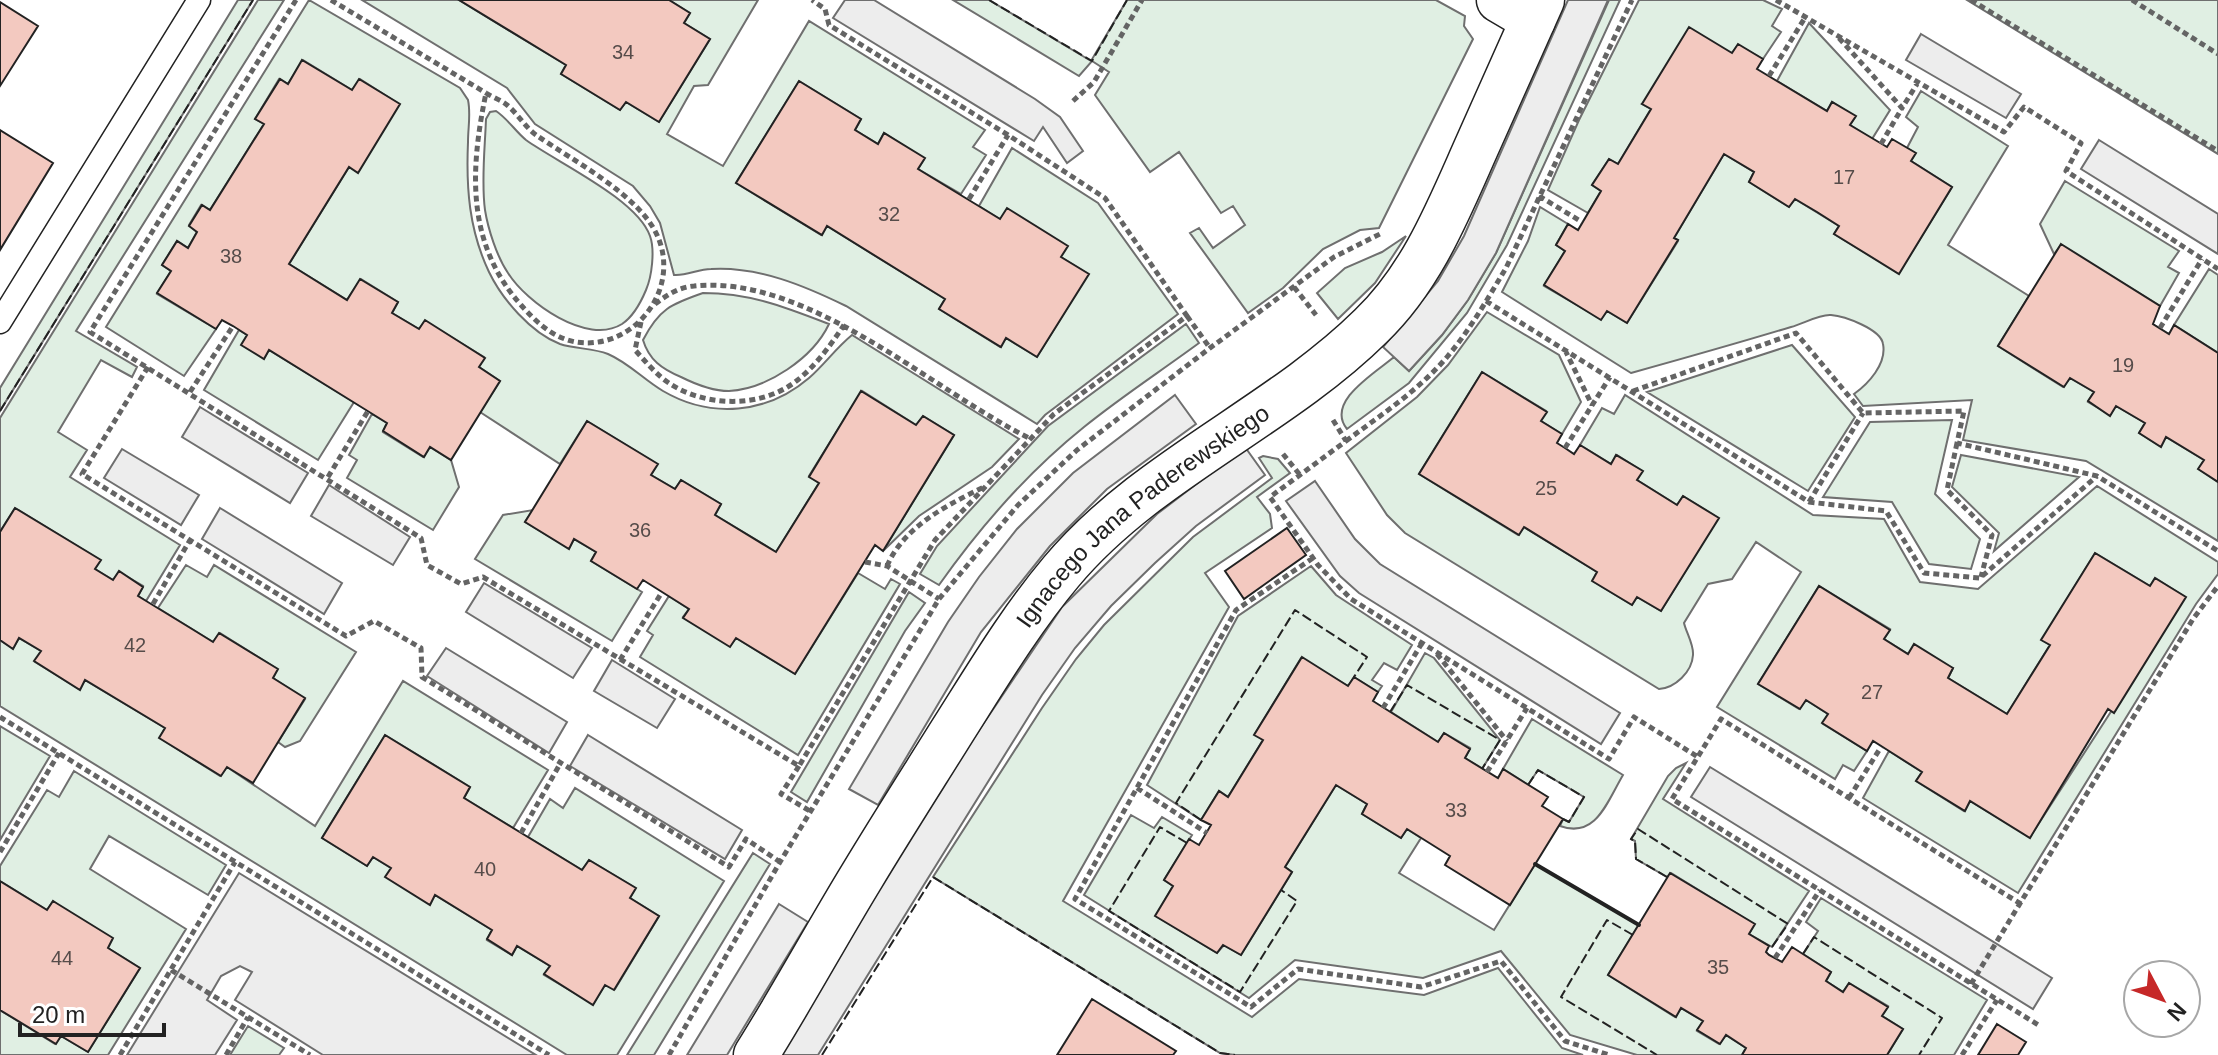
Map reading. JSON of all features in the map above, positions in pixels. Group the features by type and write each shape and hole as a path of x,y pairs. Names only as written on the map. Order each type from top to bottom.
{"street":[{"name":"Ignacego Jana Paderewskiego","path":"756,1055 861,878 1002,652 1062,570 1134,501 1282,398 1344,350 1373,325 1396,298 1422,262 1442,225 1525,7"}],"lane":[{"path":"0,322 199,0"}],"path":[{"path":"296,0 90,332 328,477 421,538 427,565 461,584 483,577 799,766"},
{"path":"331,0 506,104 532,133 609,183 644,216 657,235 664,258 663,282 655,304"},
{"path":"812,0 825,9 829,25 1105,198 1210,348"},
{"path":"1073,101 1094,82 1142,0"},
{"path":"1346,441 1399,402 1447,357 1486,301 1506,268 1632,0"},
{"path":"1776,0 2004,132 2024,107 2059,128 2081,143 2066,171 2218,269"},
{"path":"1971,0 2218,151"},
{"path":"2132,0 2218,54"},
{"path":"1769,76 1806,16"},
{"path":"1833,32 1902,108"},
{"path":"1881,144 1917,84"},
{"path":"486,93 477,136 475,198 487,255 498,276 533,318 552,333 574,342 598,343 620,336 673,292 693,286 737,287 787,300 844,325 1031,439"},
{"path":"969,199 1008,135"},
{"path":"1539,196 1582,222"},
{"path":"2160,328 2202,259"},
{"path":"1486,301 1809,502 1886,511 1924,573 1980,578 2097,476"},
{"path":"810,811 781,794 935,540 1054,414 1187,316"},
{"path":"641,321 635,350 660,376 689,392 715,400 743,402 769,395 794,383 815,364 844,325"},
{"path":"190,392 233,326"},
{"path":"1633,391 1796,333 1863,413"},
{"path":"1565,349 1592,405"},
{"path":"148,367 82,474 346,636 374,621 421,648 422,677 729,867 746,839 780,862"},
{"path":"1565,448 1610,377"},
{"path":"328,477 368,411"},
{"path":"1863,413 1964,411 1947,490 1992,535 1980,578"},
{"path":"1809,502 1863,413"},
{"path":"1957,443 2097,476 2218,551"},
{"path":"887,566 894,549 927,520 947,504 989,484"},
{"path":"1270,497 1332,582 1351,599 1609,759 1634,717 1698,757"},
{"path":"153,604 190,540"},
{"path":"1313,558 1236,610 1075,899 1251,1007 1298,969 1421,987 1501,961 1565,1041 1609,1055"},
{"path":"865,562 887,566 939,599"},
{"path":"1971,984 2193,619 2218,586"},
{"path":"620,660 662,592"},
{"path":"1383,708 1422,643"},
{"path":"1435,651 1507,741"},
{"path":"1487,772 1527,708"},
{"path":"0,717 549,1055"},
{"path":"2021,904 1721,719 1672,799 2040,1026"},
{"path":"1849,798 1881,747"},
{"path":"0,852 59,753"},
{"path":"521,833 560,764"},
{"path":"1137,788 1207,833"},
{"path":"120,1055 235,862"},
{"path":"1775,958 1820,890"},
{"path":"171,969 310,1055"},
{"path":"1962,1055 1997,1000"},
{"path":"226,1055 248,1017"},
{"path":"291,1055 297,1047"}],"green space":[{"path":"238,0 253,0 0,411 0,388"},
{"path":"258,0 284,0 76,331 137,367 132,377 101,360 58,432 87,450 70,477 180,545 146,601 138,596 143,586 119,572 113,580 95,569 100,560 15,508 0,532 0,418"},
{"path":"309,0 460,88 469,105 468,192 482,256 510,304 528,324 549,339 566,346 608,354 681,400 719,409 757,405 793,390 852,335 1019,439 992,467 919,516 883,551 954,435 923,416 916,425 862,391 809,476 819,483 776,552 715,515 721,504 681,480 675,489 651,475 657,464 587,421 560,464 480,412 500,381 479,367 484,357 425,321 419,329 392,313 398,302 361,279 347,300 289,264 349,167 358,172 399,104 360,79 352,90 303,60 288,84 279,79 255,119 264,124 210,210 201,205 189,225 197,232 188,248 177,241 162,265 171,271 157,294 216,329 184,376 106,327"},
{"path":"362,0 459,0 566,65 561,74 620,110 626,102 659,122 710,39 684,23 690,13 669,0 758,0 708,85 694,86 667,134 723,166 809,21 985,130 973,147 986,155 961,194 918,169 924,159 884,133 878,144 855,130 861,119 799,81 736,183 821,235 827,226 945,299 939,309 1000,347 1006,338 1037,357 1088,274 979,206 1012,148 1098,203 1178,314 1037,424 846,306 814,291 764,274 729,269 674,275 660,223 633,186 535,124 507,88"},
{"path":"953,0 989,0 1091,61 1127,0 1436,0 1465,16 1464,26 1473,39 1379,228 1360,230 1323,249 1283,288 1248,313 1190,233 1199,228 1213,248 1245,225 1233,206 1221,213 1179,152 1150,172 1095,95 1109,72 1092,61 1079,76"},
{"path":"1609,0 1620,0 1507,245 1467,313 1409,383 1347,429 1342,419 1342,409 1355,389 1394,357 1409,371 1468,300 1496,253"},
{"path":"1639,0 1763,0 1782,9 1772,26 1781,32 1763,59 1738,45 1732,53 1642,104 1651,109 1618,164 1609,159 1592,185 1601,191 1588,213 1548,190"},
{"path":"1967,0 2218,0 2218,154"},
{"path":"1809,23 1890,110 1872,139 1850,125 1855,117 1832,102 1827,111 1777,81"},
{"path":"1921,91 2008,146 1948,245 2029,296 1998,346 2063,387 2070,378 2094,392 2088,402 2110,415 2116,406 2145,423 2139,433 2160,446 2166,437 2204,460 2199,469 2218,482 2218,541 2086,461 1963,440 1972,400 1863,406 1854,394 1879,366 1883,344 1876,333 1853,321 1831,315 1821,316 1631,373 1502,292 1528,241 1540,207 1568,224 1556,245 1565,251 1544,286 1601,319 1607,311 1627,323 1678,241 1674,238 1724,154 1754,172 1749,182 1789,207 1795,199 1839,226 1834,234 1899,273 1952,187 1911,161 1915,153 1907,148 1918,127 1906,117"},
{"path":"496,111 526,140 613,195 642,222 652,242 650,278 637,308 622,324 608,329 592,329 559,318 528,296 504,266 486,218 484,199 486,119 490,112"},
{"path":"2065,181 2179,251 2168,267 2179,273 2160,306 2061,245 2054,254 2040,224"},
{"path":"1406,236 1375,283 1338,319 1317,293 1345,268 1382,252"},
{"path":"2209,269 2218,275 2218,353 2174,325"},
{"path":"703,293 752,298 829,324 812,349 773,378 744,389 729,391 711,388 686,380 662,367 649,353 643,340 667,309"},
{"path":"1487,312 1559,355 1581,402 1562,434 1541,421 1546,411 1482,372 1419,474 1518,535 1524,527 1597,572 1593,581 1632,605 1637,597 1661,611 1718,518 1683,496 1677,505 1637,480 1642,471 1617,455 1611,464 1580,445 1602,408 1614,414 1625,395 1813,515 1884,519 1920,582 1978,589 2097,486 2218,562 2218,574 2196,604 2018,893 1863,798 1889,751 1922,772 1916,781 1964,811 1970,801 2030,837 2185,597 2155,578 2150,586 2095,553 2042,640 2050,645 2007,714 1948,678 1953,668 1908,654 1884,639 1890,629 1819,586 1758,684 1799,709 1806,700 1828,714 1823,724 1867,751 1854,771 1843,765 1835,779 1717,707 1801,572 1756,542 1732,579 1708,584 1684,623 1693,651 1690,667 1677,682 1659,689 1405,533 1387,515 1346,453 1417,397 1448,365"},
{"path":"1186,324 1199,343 1063,444 988,521 939,585 920,574 937,546 1048,426"},
{"path":"239,330 247,335 264,358 269,350 354,402 318,460 204,390"},
{"path":"1792,345 1855,417 1808,491 1647,392"},
{"path":"372,414 387,423 383,432 423,457 430,447 451,460 459,487 433,530 347,478 357,460 349,455"},
{"path":"1952,420 1935,494 1980,539 1971,569 1929,564 1892,502 1823,497 1870,422"},
{"path":"1961,455 2079,477 1994,551 1999,533 1952,487"},
{"path":"1259,458 1278,459 1290,473 1257,497 1270,514 1272,528 1205,573 1229,607 1063,901 1252,1017 1299,979 1424,995 1498,968 1562,1048 1583,1055 1220,1053 933,877 1076,659 1104,625 1193,537 1272,478"},
{"path":"533,510 525,522 569,548 574,539 596,552 591,561 642,592 612,641 475,559 503,515"},
{"path":"186,565 207,577 214,565 356,652 300,741 285,747 278,742 305,699 273,678 277,669 220,633 213,642 158,608"},
{"path":"1311,566 1336,595 1412,645 1397,670 1384,663 1372,680 1382,686 1378,692 1354,677 1348,686 1301,658 1255,734 1263,740 1228,797 1219,791 1201,820 1147,785 1238,616"},
{"path":"858,573 885,589 891,579 900,584 798,755 640,657 653,635 647,631 669,596 689,609 683,617 730,646 736,638 795,674"},
{"path":"909,592 925,603 905,631 807,802 791,792"},
{"path":"19,638 41,651 35,662 79,689 85,680 165,728 160,738 220,776 227,767 315,826 403,681 548,770 513,828 464,798 470,787 385,735 322,838 367,866 373,857 492,930 487,940 512,955 517,946 550,966 544,975 593,1004 605,985 615,989 659,916 630,898 635,888 589,860 582,870 528,837 550,799 563,808 575,788 724,881 617,1055 567,1055 0,706 0,640 13,648"},
{"path":"1425,653 1434,658 1500,740 1482,769 1465,758 1470,748 1444,733 1438,742 1391,712"},
{"path":"1532,719 1623,775 1606,806 1592,823 1572,829 1560,826 1563,819 1569,822 1584,797 1538,770 1528,785 1503,769"},
{"path":"0,726 50,756 0,840"},
{"path":"1686,763 1663,799 1809,891 1772,947 1749,934 1754,924 1671,873 1667,877 1636,859 1635,841 1631,839 1668,776"},
{"path":"74,771 226,865 208,895 109,836 90,869 186,929 108,1055 0,1055 0,1010 55,1044 61,1036 88,1052 140,968 108,948 53,901 47,910 0,881 0,866 47,790 59,797"},
{"path":"1336,785 1367,804 1362,814 1401,838 1407,829 1421,838 1399,873 1494,930 1535,864 1639,925 1608,975 1675,1017 1681,1008 1703,1021 1697,1031 1719,1044 1726,1035 1746,1048 1742,1055 1637,1055 1570,1035 1501,951 1423,978 1295,960 1249,998 1084,895 1131,815 1154,828 1162,817 1192,835 1164,880 1173,886 1156,916 1217,953 1224,945 1241,955 1292,872 1285,867"},
{"path":"753,853 770,864 654,1055 627,1055"},
{"path":"1821,898 1987,1000 1954,1055 1887,1055 1903,1029 1882,1016 1888,1006 1849,983 1843,992 1826,981 1831,972 1803,954 1818,931 1806,922"},
{"path":"248,1026 284,1048 279,1055 230,1055"}],"shaded area":[{"path":"845,0 874,0 1035,99 1060,117 1083,151 1067,163 1043,127 1034,141 833,18"},
{"path":"1568,0 1608,0 1496,253 1468,300 1409,371 1383,347 1438,281 1464,236"},
{"path":"1921,34 2021,94 2006,118 1906,60"},
{"path":"2099,140 2218,214 2218,254 2081,169"},
{"path":"1175,395 1196,424 1107,489 1050,546 981,632 878,805 849,789 948,622 1017,529 1073,473"},
{"path":"200,407 308,473 290,503 182,437"},
{"path":"1245,447 1265,475 1196,526 1155,563 1111,606 1075,648 1042,695 818,1055 776,1055 917,822 1062,607 1157,514"},
{"path":"122,449 199,495 181,525 104,478"},
{"path":"1315,481 1355,539 1380,564 1620,713 1601,744 1359,593 1340,576 1286,501"},
{"path":"329,485 410,537 393,565 311,516"},
{"path":"220,508 342,583 324,614 202,539"},
{"path":"484,583 592,648 573,678 466,612"},
{"path":"446,648 567,722 549,753 427,676"},
{"path":"612,660 675,699 657,728 594,691"},
{"path":"588,735 742,830 725,859 570,766"},
{"path":"1710,767 2052,978 2033,1009 1691,797"},
{"path":"239,873 536,1055 323,1055 235,1000 252,972 240,966 221,976 207,1000 237,1020 215,1055 127,1055"},
{"path":"779,904 808,922 727,1055 687,1055"}],"building":[{"path":"459,0 669,0 690,13 684,23 710,39 659,122 626,102 620,110 561,74 566,65"},
{"path":"0,2 38,26 0,86"},
{"path":"1689,27 1732,53 1738,44 1763,59 1757,69 1827,111 1832,102 1856,116 1850,125 1887,147 1892,139 1916,153 1911,161 1952,187 1899,274 1834,234 1839,226 1817,212 1795,199 1789,207 1749,182 1754,172 1724,154 1674,238 1678,240 1627,323 1607,311 1601,320 1544,285 1565,251 1556,245 1568,224 1578,230 1601,191 1592,185 1609,159 1618,164 1651,109 1642,104"},
{"path":"302,60 352,90 359,79 400,104 358,173 349,167 289,264 347,300 360,279 398,302 392,313 419,329 425,320 485,358 479,367 500,381 451,460 430,447 424,457 383,431 387,423 269,350 264,359 241,345 247,335 233,326 222,320 216,329 157,293 171,271 162,265 177,241 188,248 197,232 189,226 202,205 210,210 264,124 255,119 280,79 288,84"},
{"path":"799,81 861,119 855,130 878,144 884,133 925,158 918,169 1000,219 1007,208 1068,246 1061,257 1089,274 1037,357 1006,338 1001,347 939,309 945,299 827,226 822,235 736,183"},
{"path":"0,130 53,163 0,250"},
{"path":"2061,244 2160,306 2153,324 2169,334 2174,325 2218,353 2218,482 2198,469 2204,460 2166,437 2161,447 2139,433 2145,423 2116,406 2110,416 2088,401 2094,392 2070,378 2064,387 1998,346"},
{"path":"1482,372 1547,412 1541,421 1562,434 1557,443 1574,454 1580,445 1611,464 1616,455 1643,471 1637,480 1677,505 1683,496 1719,518 1661,611 1637,597 1632,605 1592,581 1597,572 1524,527 1519,535 1419,474"},
{"path":"861,391 916,425 923,416 954,435 883,551 875,545 795,674 736,638 730,647 683,618 689,609 643,580 637,589 591,561 596,552 574,539 569,549 525,522 587,421 658,464 651,475 675,489 681,480 721,504 715,515 776,552 819,483 809,477"},
{"path":"15,508 101,560 95,569 113,580 119,571 143,587 138,596 213,642 219,633 278,669 273,678 305,698 253,783 227,767 221,776 159,738 165,728 85,680 80,690 34,661 41,651 19,638 13,649 0,640 0,532"},
{"path":"1287,528 1306,555 1244,599 1225,571"},
{"path":"2095,553 2150,586 2155,578 2186,597 2114,713 2108,709 2030,838 1970,801 1965,811 1916,781 1922,772 1873,741 1867,751 1822,723 1828,714 1806,700 1800,709 1758,684 1819,586 1890,630 1884,639 1908,654 1914,644 1953,668 1948,678 2007,714 2050,645 2041,640"},
{"path":"1302,657 1348,686 1354,677 1378,692 1373,701 1438,742 1444,733 1470,749 1465,758 1498,778 1503,769 1548,797 1542,806 1563,819 1510,905 1445,865 1450,856 1407,829 1401,838 1362,814 1367,804 1336,785 1285,867 1292,872 1241,955 1223,945 1217,953 1155,916 1173,886 1164,880 1189,839 1199,845 1211,825 1201,820 1219,791 1228,797 1263,740 1254,735"},
{"path":"385,735 470,787 464,798 582,870 589,860 636,888 630,898 659,916 614,990 605,985 593,1005 544,974 550,966 517,946 512,955 487,939 492,930 435,895 430,905 385,877 391,868 373,857 367,866 322,838"},
{"path":"1670,873 1755,924 1749,934 1769,946 1766,952 1769,955 1782,962 1792,947 1831,972 1826,981 1843,992 1849,983 1888,1007 1882,1016 1903,1029 1887,1055 1742,1055 1746,1048 1726,1035 1720,1044 1697,1030 1703,1021 1681,1008 1676,1017 1608,975"},
{"path":"0,881 47,910 53,901 113,938 108,948 140,968 88,1052 61,1036 56,1044 0,1010"},
{"path":"1092,999 1176,1051 1173,1055 1057,1055"},
{"path":"1997,1024 2026,1042 2018,1055 1978,1055"}],"fence":[{"path":"0,411 253,0"},
{"path":"989,0 1092,61 1127,0"},
{"path":"1201,820 1176,803 1295,610 1367,657 1354,677"},
{"path":"1390,712 1407,685 1500,740 1482,769"},
{"path":"1528,785 1538,770 1584,797 1569,822 1563,819"},
{"path":"1187,843 1160,827 1109,911 1240,992 1297,901 1281,890"},
{"path":"1667,877 1636,859 1635,841 1631,839 1638,829 1788,924 1772,947 1769,946"},
{"path":"822,1055 933,877 1220,1053 1235,1055"},
{"path":"1633,935 1607,920 1561,997 1657,1055"},
{"path":"1803,954 1814,937 1942,1018 1919,1055"}],"wall":[{"path":"1535,864 1639,925"}]}
